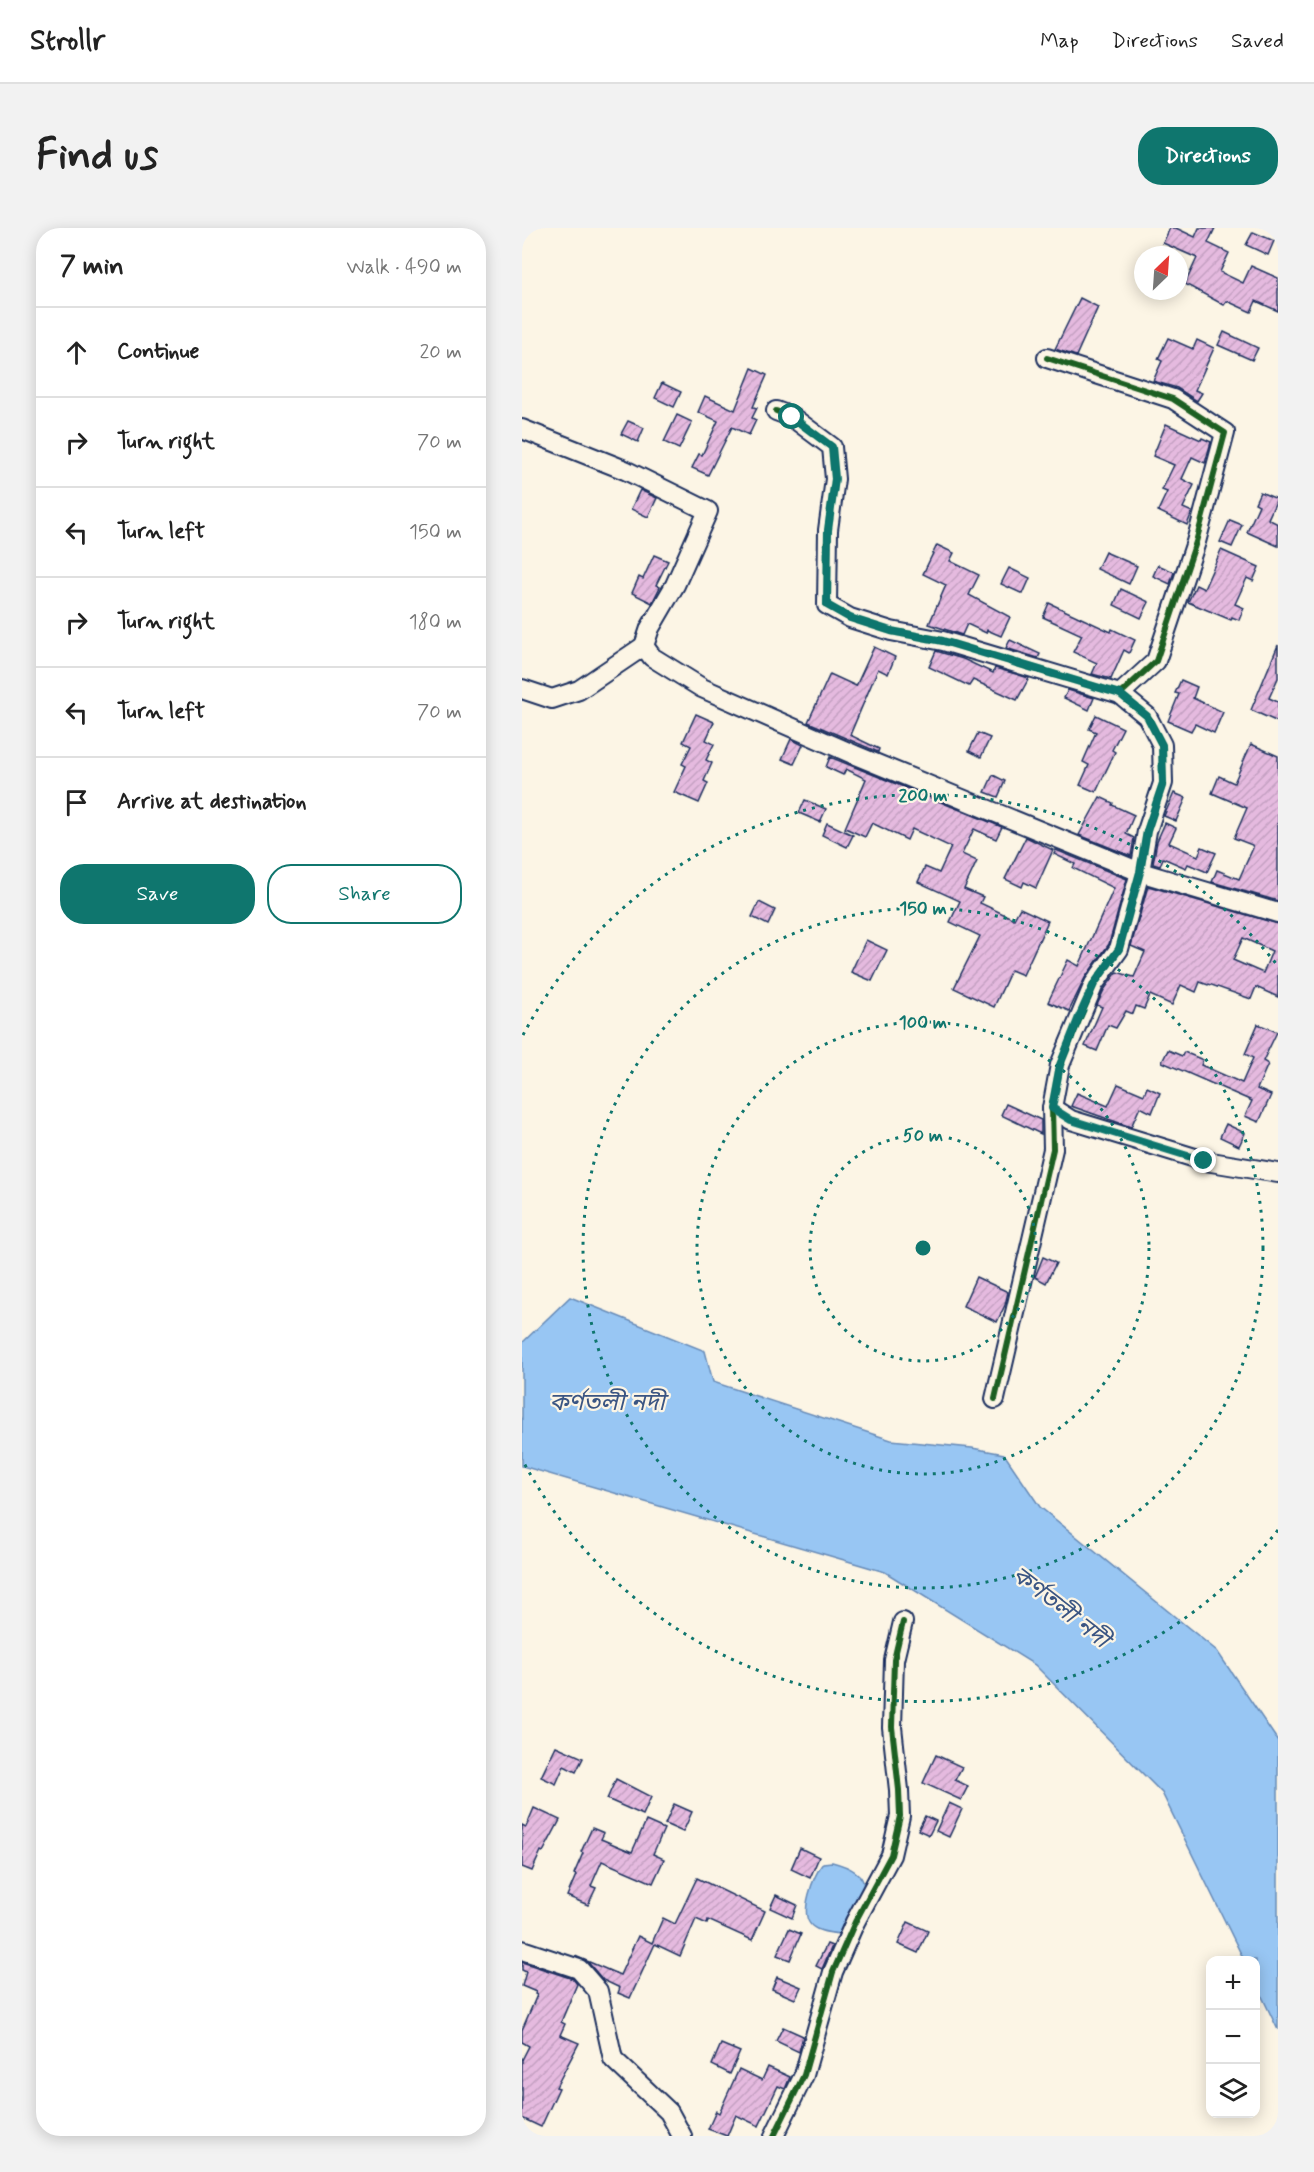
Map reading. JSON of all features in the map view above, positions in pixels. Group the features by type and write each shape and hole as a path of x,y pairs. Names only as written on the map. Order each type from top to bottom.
{"street":[{"path":"1047,358 1173,399 1225,433 1196,542 1156,662 1120,694"},
{"path":"777,411 792,417 832,447 835,479 828,530 827,605 850,618 891,631 943,641 1120,694 1147,716 1162,745 1163,783 1147,831 1140,872 1119,949 1094,984 1060,1065 1052,1108 1053,1149 996,1399"},
{"path":"522,429 625,470 708,511 675,585 650,628 644,646 579,690 552,699 522,689"},
{"path":"644,646 652,657 702,688 855,755 1140,872 1278,913"},
{"path":"1052,1108 1071,1120 1204,1161 1278,1173"},
{"path":"774,2136 804,2075 833,1972 855,1922 891,1855 900,1816 892,1727 894,1660 903,1623"},
{"path":"522,1950 579,1969 598,1991 613,2059 669,2112 682,2136"}],"water":[{"name":"কর্ণতলী নদী","path":"570,1297 705,1351 713,1382 891,1440 972,1448 1004,1454 1040,1507 1217,1651 1278,1741 1278,2030 1260,1992 1260,1956 1242,1956 1162,1793 1035,1665 885,1572 522,1466 522,1343"},
{"path":"832,1862 849,1868 859,1875 863,1882 860,1900 840,1934 815,1928 808,1920 807,1913 809,1894 816,1876 823,1863"}],"building":[{"path":"1170,228 1176,228 1195,237 1199,228 1215,228 1208,243 1229,253 1220,272 1243,283 1251,266 1278,278 1278,311 1256,301 1251,312 1227,301 1224,305 1188,286 1188,278 1197,258 1188,254 1188,246 1170,246 1163,243"},
{"path":"1253,232 1274,241 1268,255 1246,245"},
{"path":"1080,298 1098,307 1076,356 1055,349"},
{"path":"1224,332 1258,348 1252,360 1218,345"},
{"path":"1168,338 1193,349 1197,340 1214,348 1195,390 1202,393 1197,401 1177,388 1153,381 1162,361 1158,359"},
{"path":"752,368 767,375 753,407 757,408 752,418 756,420 749,435 732,427 708,475 692,468 699,454 702,455 718,421 698,412 705,396 735,410"},
{"path":"662,383 681,392 674,407 655,398"},
{"path":"677,415 692,422 679,449 664,442"},
{"path":"628,421 644,428 638,442 621,434"},
{"path":"1166,424 1201,440 1202,438 1211,442 1205,463 1192,457 1182,479 1194,485 1183,508 1192,512 1187,525 1158,511 1167,492 1162,490 1174,465 1153,456"},
{"path":"640,490 657,498 648,517 631,509"},
{"path":"1260,492 1277,499 1268,519 1278,524 1278,546 1247,532 1259,505 1255,503"},
{"path":"1230,520 1242,525 1232,547 1220,542"},
{"path":"937,545 954,553 950,561 979,575 969,595 1010,617 1001,636 987,630 986,633 967,624 962,635 929,624 946,585 923,574"},
{"path":"1221,550 1259,567 1253,581 1247,578 1235,604 1244,608 1239,620 1232,617 1231,620 1188,602 1196,585 1204,589"},
{"path":"1105,552 1137,566 1129,584 1097,569"},
{"path":"654,555 668,561 656,585 660,587 652,603 632,593 639,577 643,579"},
{"path":"1158,565 1174,572 1170,584 1153,576"},
{"path":"1009,568 1030,578 1023,594 1001,584"},
{"path":"1121,589 1149,602 1141,618 1114,605"},
{"path":"1049,603 1111,632 1112,629 1135,640 1129,653 1124,650 1111,679 1092,674 1097,663 1073,652 1082,635 1043,617"},
{"path":"1010,640 1040,654 1038,658 1006,648"},
{"path":"1278,645 1278,678 1269,698 1278,702 1278,722 1251,710"},
{"path":"874,647 895,657 888,674 878,669 850,735 879,749 878,752 808,722 830,674 856,686"},
{"path":"936,651 963,659 993,673 995,668 1029,678 1017,700 973,680 969,686 929,667"},
{"path":"1181,680 1197,687 1193,698 1223,712 1214,733 1195,724 1191,731 1168,721 1179,694 1175,693"},
{"path":"1068,690 1094,698 1089,710 1064,698"},
{"path":"696,714 714,722 706,740 714,744 706,760 712,763 704,781 708,783 699,803 674,792 686,766 682,764 691,746 683,742"},
{"path":"1096,715 1123,728 1112,750 1115,752 1096,792 1080,785 1089,765 1083,762 1096,732 1089,729"},
{"path":"978,733 990,738 981,757 969,751"},
{"path":"791,739 803,745 794,764 782,759"},
{"path":"1251,744 1278,756 1278,901 1212,882 1217,870 1239,879 1253,848 1252,845 1234,838 1247,808 1212,793 1219,776 1234,783"},
{"path":"830,757 1002,827 996,839 974,829 962,854 977,861 964,889 983,897 980,903 1014,919 1020,908 1048,921 1023,975 1011,970 994,1007 954,988 980,936 950,922 960,901 918,882 925,867 939,873 951,847 912,829 907,840 872,823 865,837 845,828 866,779 846,769 843,775 826,767"},
{"path":"993,775 1005,781 998,797 985,792"},
{"path":"1174,793 1186,798 1176,821 1164,816"},
{"path":"1100,797 1134,815 1126,834 1134,838 1131,856 1079,835"},
{"path":"805,800 826,809 820,822 799,813"},
{"path":"827,823 853,835 847,847 822,835"},
{"path":"1165,823 1176,828 1169,843 1198,856 1202,847 1216,853 1207,872 1188,864 1186,868 1163,858 1160,866 1153,864 1157,841"},
{"path":"1026,837 1053,850 1036,888 1024,882 1022,887 1005,879"},
{"path":"1056,850 1127,879 1109,944 1085,978 1069,1011 1048,1002 1068,960 1079,966 1114,888 1073,868 1075,864 1054,854"},
{"path":"1148,886 1278,924 1278,997 1256,987 1251,999 1200,982 1196,992 1181,985 1172,1005 1150,995 1144,1009 1136,1006 1133,1014 1126,1011 1116,1028 1108,1025 1097,1051 1085,1046 1102,1007 1097,1005 1104,990 1117,972 1134,977 1145,952 1131,946","holes":["1243,938 1272,951 1263,973 1233,960"]},
{"path":"759,902 775,910 768,925 752,917"},
{"path":"866,940 887,950 872,981 851,972"},
{"path":"1258,1024 1277,1032 1263,1061 1268,1064 1257,1089 1271,1095 1259,1122 1245,1116 1252,1101 1162,1062 1168,1050 1182,1056 1184,1052 1203,1060 1201,1065 1242,1083 1253,1058 1245,1054"},
{"path":"1118,1084 1144,1095 1147,1087 1160,1093 1152,1113 1140,1107 1131,1127 1071,1106 1077,1093 1108,1106"},
{"path":"1006,1104 1041,1120 1041,1134 1001,1115"},
{"path":"1226,1124 1245,1133 1239,1146 1220,1137"},
{"path":"1043,1257 1056,1263 1046,1283 1035,1277"},
{"path":"976,1277 1008,1292 997,1322 963,1306"},
{"path":"556,1746 583,1758 576,1772 564,1766 556,1784 541,1777"},
{"path":"936,1755 962,1767 955,1780 968,1786 961,1800 923,1783"},
{"path":"616,1779 651,1797 643,1815 607,1799"},
{"path":"949,1803 962,1809 949,1837 936,1831"},
{"path":"674,1804 692,1812 683,1832 665,1824"},
{"path":"534,1808 560,1820 532,1871 522,1867 522,1825 526,1827"},
{"path":"925,1816 936,1821 929,1835 918,1830"},
{"path":"646,1821 664,1829 653,1854 664,1859 653,1883 602,1861 591,1886 596,1888 588,1905 567,1896 583,1853 581,1852 592,1828 604,1833 601,1839 632,1852"},
{"path":"800,1848 819,1857 810,1878 791,1869"},
{"path":"697,1878 765,1911 752,1940 708,1920 707,1924 696,1919 680,1956 655,1944 630,1998 618,1993 620,1988 603,1980 587,1961 620,1975 638,1936 652,1943 663,1918 675,1924"},
{"path":"776,1895 797,1905 792,1918 770,1908"},
{"path":"908,1922 928,1931 918,1953 898,1944"},
{"path":"789,1929 801,1934 790,1960 777,1955"},
{"path":"827,1944 832,1946 822,1969 816,1966"},
{"path":"522,1962 573,1979 577,1984 561,2022 565,2024 560,2035 579,2043 556,2087 559,2088 541,2127 522,2118 522,2060 529,2046 522,2042 522,2030 537,1995 536,1992 522,1986 526,1972 522,1970"},
{"path":"777,1977 801,1987 795,1999 772,1989"},
{"path":"783,2027 803,2036 799,2052 776,2041"},
{"path":"721,2044 740,2052 730,2074 712,2065"},
{"path":"768,2067 790,2077 785,2089 778,2086 759,2126 736,2115 727,2136 708,2129 716,2111 719,2113 739,2069 762,2080"}],"cycle path":[{"path":"1047,358 1173,399 1225,433 1196,542 1156,661 1120,694"},
{"path":"776,411 792,417 832,447 835,479 828,530 827,605 850,618 891,631 943,641 1120,694 1147,716 1162,745 1163,783 1147,831 1140,872 1119,949 1094,984 1060,1065 1052,1108 1053,1149 995,1399"},
{"path":"774,2136 804,2075 833,1972 855,1922 891,1855 900,1816 892,1727 894,1660 903,1622"}],"route":[{"path":"792,417 832,447 835,479 828,530 827,605 850,618 891,631 943,641 1120,694 1147,716 1162,745 1163,783 1147,831 1140,872 1119,949 1094,984 1079,1017 1060,1065 1052,1108 1071,1120 1204,1161"}]}
